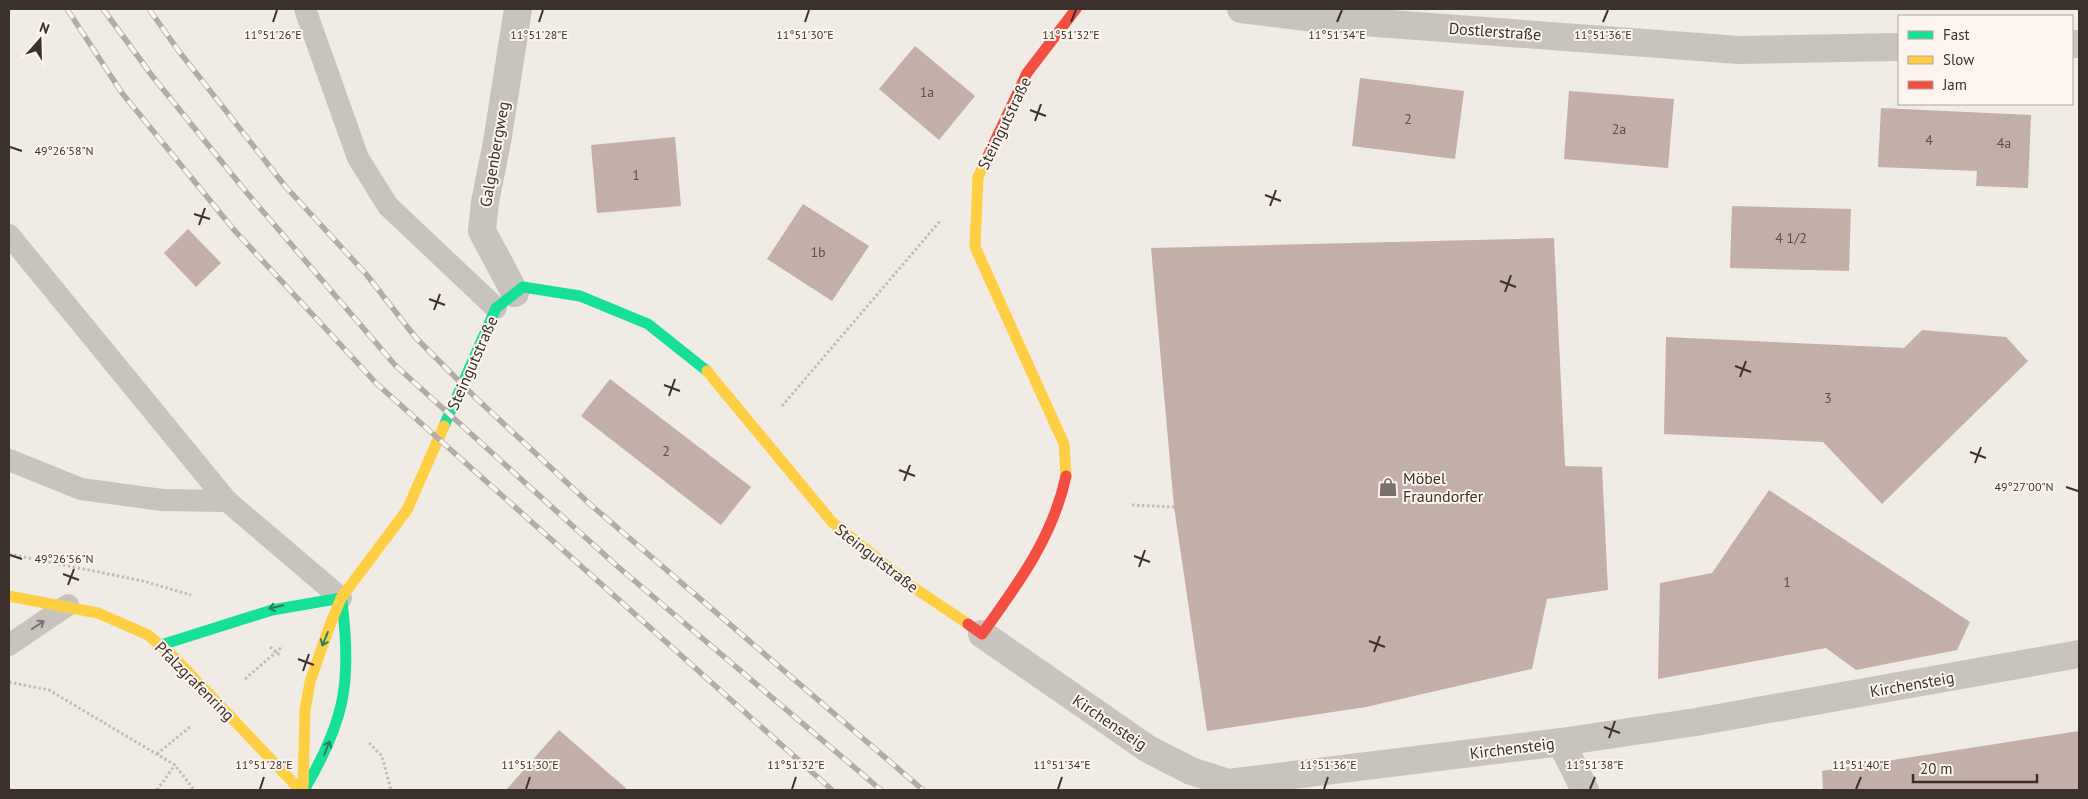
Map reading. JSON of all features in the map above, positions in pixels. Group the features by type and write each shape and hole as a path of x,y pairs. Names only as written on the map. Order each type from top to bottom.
{"street":[{"name":"Galgenbergweg","path":"506,300 482,232 485,202 497,142 518,9"},
{"name":"Steingutstraße","path":"302,790 304,718 310,682 341,598 407,510 506,300 522,287 580,296 648,324 706,370 832,522 910,585 982,634 1033,560 1046,537 1066,474 1064,444 975,247 978,177 1027,73 1076,9"},
{"name":"Dostlerstraße","path":"1240,9 1322,18 1739,50 1898,47"},
{"name":"Pfalzgrafenring","path":"9,596 68,605 113,619 146,634 160,645 302,790"},
{"path":"160,645 236,618 275,607 305,601 341,598 346,629 345,673 340,714 324,755 302,790"},
{"name":"Kirchensteig","path":"982,634 1148,749 1191,771 1228,783 1562,742 1696,722 2079,654"},
{"path":"1562,742 1585,790"}],"lane":[{"path":"305,9 358,158 388,206 506,300"},
{"path":"9,235 227,501 341,598"},
{"path":"9,460 81,489 162,500 227,501"},
{"path":"9,645 68,605"}],"path":[{"path":"758,435 822,356 978,177"},
{"path":"1132,506 1174,507"},
{"path":"9,554 144,581"},
{"path":"9,682 49,690 175,765 194,790"},
{"path":"157,790 175,765"}],"building":[{"path":"915,46 975,96 939,140 879,89"},
{"path":"1360,78 1464,91 1455,159 1352,146"},
{"path":"1569,91 1674,99 1668,168 1564,159"},
{"path":"1881,108 2031,115 2028,188 1976,186 1977,171 1878,167"},
{"path":"675,137 681,206 597,213 591,145"},
{"path":"803,204 869,246 832,301 767,259"},
{"path":"1732,206 1851,209 1849,271 1730,268"},
{"path":"188,229 221,263 196,287 164,253"},
{"name":"Möbel Fraundorfer","path":"1554,238 1565,466 1602,467 1608,590 1547,599 1532,669 1366,707 1207,731 1174,507 1151,248"},
{"path":"1922,330 2006,337 2028,361 1882,504 1823,442 1664,434 1666,337 1904,348"},
{"path":"610,379 751,487 721,525 581,416"},
{"path":"1769,490 1970,622 1957,650 1856,670 1826,648 1658,679 1660,583 1712,573"},
{"path":"559,730 628,790 506,790"},
{"path":"2079,731 2079,790 1823,790 1822,771"}],"railway":[{"path":"67,9 122,93 235,231 377,384 832,790"},
{"path":"103,9 153,77 247,193 395,365 617,566 881,790"},
{"path":"149,9 178,50 285,186 366,274 416,338 477,399 592,506 923,790"}],"traffic: fast":[{"path":"444,426 496,308 523,287 580,296 648,324 707,371"},
{"path":"161,645 272,610 341,598"},
{"path":"304,790 329,743 342,700 346,655 342,602"}],"traffic: slow":[{"path":"987,158 978,177 975,247 1064,444 1066,476"},
{"path":"707,371 832,522 910,585 968,624"},
{"path":"303,790 305,710 310,682 328,630 341,598 407,510 444,426"},
{"path":"9,596 98,613 148,635 173,656 300,790"}],"traffic: jam":[{"path":"987,158 1027,73 1076,9"},
{"path":"968,624 982,634 1021,578 1043,540 1060,498 1066,476"}],"place":[{"name":"Möbel Fraundorfer","path":"1388,487"}]}
